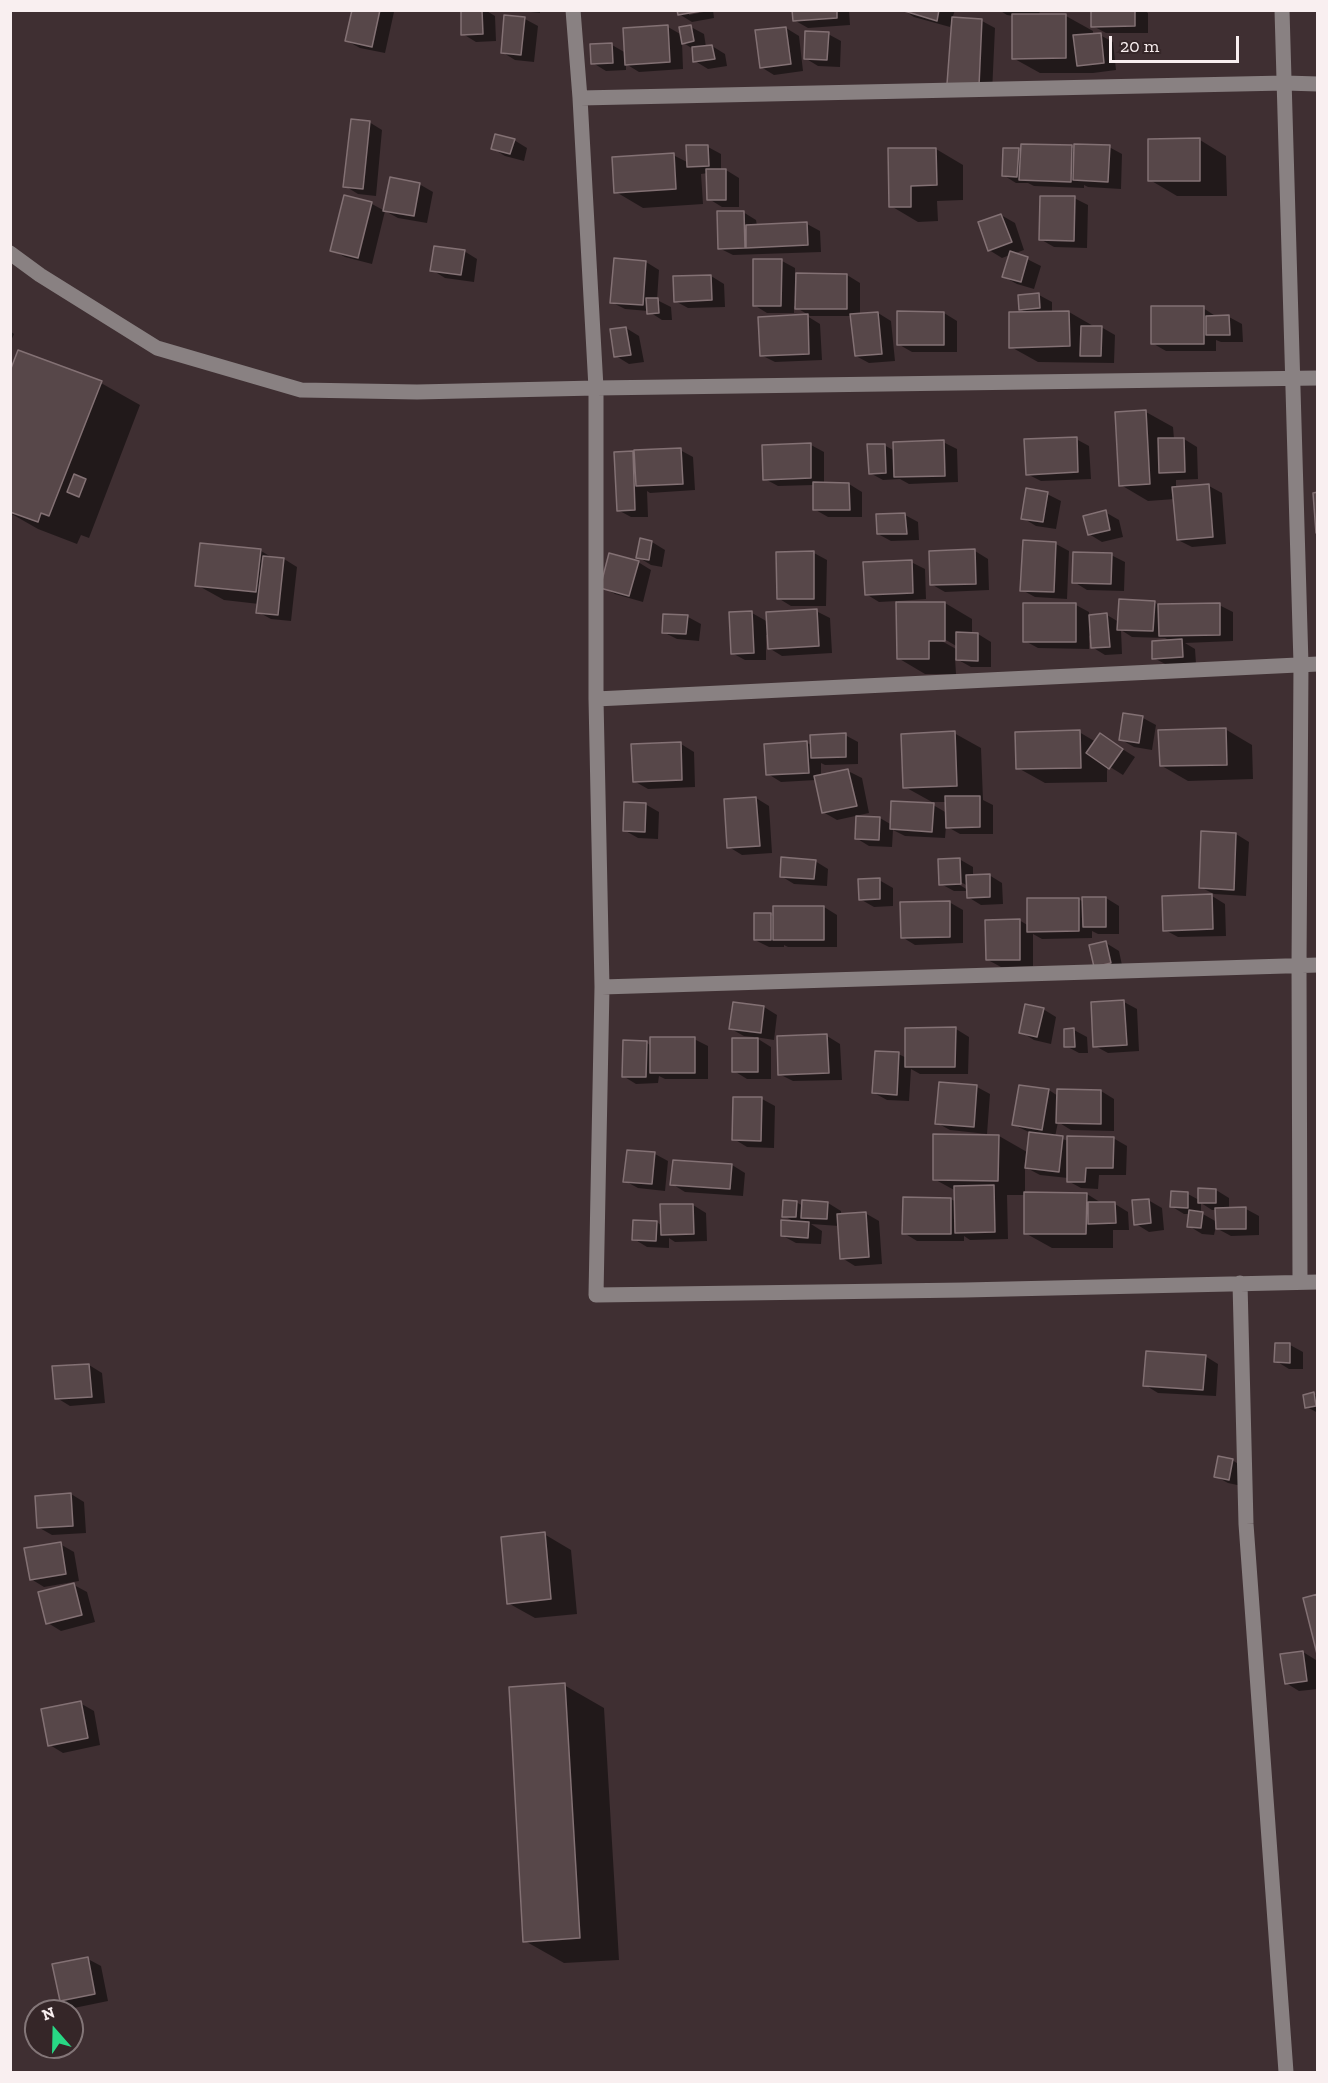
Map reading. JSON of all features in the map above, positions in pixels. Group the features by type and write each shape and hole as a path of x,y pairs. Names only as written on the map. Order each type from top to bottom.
{"street":[{"path":"573,10 596,388 596,699 602,987 596,1295 1317,1282"},
{"path":"1282,10 1301,664 1300,1282"},
{"path":"580,98 1317,84"},
{"path":"10,254 40,276 157,348 301,390 417,392 1317,378"},
{"path":"596,699 1317,664"},
{"path":"602,987 1317,965"},
{"path":"1240,1283 1245,1524 1286,2073"}],"building":[{"path":"352,10 380,10 372,47 345,41"},
{"path":"461,10 482,10 483,34 461,35"},
{"path":"677,10 701,10 701,11 678,15"},
{"path":"792,10 837,10 837,18 793,21"},
{"path":"901,10 939,10 937,21"},
{"path":"1091,10 1135,10 1135,26 1091,27"},
{"path":"1012,14 1066,14 1066,58 1012,59"},
{"path":"504,15 525,17 521,55 501,53"},
{"path":"952,17 982,19 979,86 947,84"},
{"path":"668,25 670,62 625,65 623,28"},
{"path":"691,25 694,41 682,44 679,27"},
{"path":"786,27 791,64 760,68 755,30"},
{"path":"805,31 829,32 827,60 804,59"},
{"path":"1101,33 1104,63 1077,66 1073,35"},
{"path":"612,43 613,63 591,64 590,44"},
{"path":"712,45 715,59 693,62 692,47"},
{"path":"351,119 370,121 363,189 343,187"},
{"path":"495,134 515,139 510,154 491,149"},
{"path":"1200,138 1200,181 1148,181 1148,139"},
{"path":"1021,144 1072,145 1071,182 1019,180"},
{"path":"1074,144 1110,145 1108,182 1073,180"},
{"path":"686,145 708,145 709,166 687,167"},
{"path":"888,148 936,148 937,185 911,186 911,207 889,207"},
{"path":"1003,148 1019,148 1017,177 1002,176"},
{"path":"674,153 676,189 614,193 612,157"},
{"path":"706,169 726,169 726,200 707,200"},
{"path":"390,177 420,183 414,216 383,211"},
{"path":"344,195 372,202 358,258 330,251"},
{"path":"1040,196 1075,196 1074,241 1039,240"},
{"path":"717,211 744,211 745,248 718,249"},
{"path":"1001,214 1012,242 988,251 978,222"},
{"path":"807,222 808,245 746,248 746,225"},
{"path":"434,246 465,250 461,275 430,271"},
{"path":"1010,251 1028,257 1021,282 1002,277"},
{"path":"614,258 646,261 643,305 610,303"},
{"path":"753,259 782,259 781,306 753,306"},
{"path":"796,273 847,274 847,309 795,309"},
{"path":"711,275 712,300 674,302 673,276"},
{"path":"1039,293 1040,308 1019,310 1018,295"},
{"path":"646,298 658,298 659,313 647,314"},
{"path":"1151,306 1204,306 1204,344 1151,344"},
{"path":"897,311 944,312 944,345 897,345"},
{"path":"1069,311 1070,346 1009,348 1009,312"},
{"path":"878,312 882,354 855,356 850,314"},
{"path":"808,314 809,354 760,356 758,317"},
{"path":"1229,315 1230,335 1206,335 1206,316"},
{"path":"1081,326 1102,326 1101,356 1080,356"},
{"path":"626,327 631,355 614,357 610,329"},
{"path":"18,350 102,381 49,516 41,513 38,522 10,512 10,371"},
{"path":"1146,410 1150,484 1119,486 1115,412"},
{"path":"1077,437 1078,472 1026,475 1024,439"},
{"path":"1158,438 1184,438 1185,472 1159,473"},
{"path":"944,440 945,476 894,477 893,442"},
{"path":"811,443 811,478 763,480 762,445"},
{"path":"867,444 885,444 886,473 869,474"},
{"path":"681,448 683,484 636,486 634,450"},
{"path":"633,451 635,510 617,511 614,452"},
{"path":"74,474 86,479 79,497 67,492"},
{"path":"813,482 849,483 850,510 813,510"},
{"path":"1209,484 1213,537 1177,540 1172,487"},
{"path":"1026,488 1048,492 1043,522 1021,519"},
{"path":"1318,492 1318,533 1316,533 1313,493"},
{"path":"1106,510 1110,530 1088,535 1083,516"},
{"path":"905,513 907,534 877,534 876,514"},
{"path":"640,538 652,541 649,560 636,558"},
{"path":"1023,540 1056,542 1054,592 1020,591"},
{"path":"200,543 261,549 256,592 195,586"},
{"path":"975,549 976,584 930,585 929,551"},
{"path":"814,551 814,599 777,599 776,552"},
{"path":"1073,552 1112,553 1111,584 1072,583"},
{"path":"609,553 639,561 629,596 600,588"},
{"path":"263,556 284,558 278,615 256,613"},
{"path":"912,560 913,593 865,595 863,562"},
{"path":"1119,599 1155,601 1153,631 1117,630"},
{"path":"896,602 945,602 945,641 929,641 929,659 897,659"},
{"path":"1023,603 1076,603 1076,642 1023,642"},
{"path":"1220,603 1220,635 1159,636 1158,604"},
{"path":"817,609 819,646 768,649 766,612"},
{"path":"752,611 754,653 731,654 729,612"},
{"path":"1107,613 1110,647 1091,648 1089,615"},
{"path":"663,614 688,615 686,634 662,633"},
{"path":"956,632 978,633 978,661 956,660"},
{"path":"1182,639 1183,657 1152,659 1152,641"},
{"path":"1123,713 1143,716 1139,743 1119,740"},
{"path":"1226,728 1227,765 1160,766 1158,730"},
{"path":"1080,730 1081,768 1016,769 1015,732"},
{"path":"955,731 957,786 903,788 901,734"},
{"path":"846,733 846,757 811,758 810,735"},
{"path":"1100,733 1123,749 1109,769 1086,753"},
{"path":"807,741 809,773 766,775 764,744"},
{"path":"681,742 682,780 633,782 631,744"},
{"path":"848,769 857,806 822,813 814,776"},
{"path":"945,796 980,796 980,827 946,828"},
{"path":"756,797 760,846 727,848 724,799"},
{"path":"891,801 934,803 932,832 890,829"},
{"path":"624,802 646,803 645,832 623,831"},
{"path":"856,816 880,817 879,840 855,839"},
{"path":"1201,831 1236,833 1234,890 1199,888"},
{"path":"781,857 816,860 814,879 780,877"},
{"path":"960,858 961,884 939,885 938,859"},
{"path":"990,874 990,897 967,898 966,875"},
{"path":"880,878 880,899 859,900 858,879"},
{"path":"1212,894 1213,929 1163,931 1162,896"},
{"path":"1082,897 1106,897 1106,927 1083,927"},
{"path":"1027,898 1079,898 1079,931 1027,932"},
{"path":"950,901 950,937 901,938 900,902"},
{"path":"773,906 824,906 824,940 773,940"},
{"path":"754,913 771,913 771,940 754,940"},
{"path":"1020,919 1020,960 986,960 985,920"},
{"path":"1106,941 1111,963 1094,967 1089,945"},
{"path":"1124,1000 1127,1045 1093,1047 1091,1002"},
{"path":"733,1002 764,1006 761,1033 729,1029"},
{"path":"1025,1004 1044,1008 1037,1037 1019,1033"},
{"path":"956,1027 955,1067 905,1067 905,1028"},
{"path":"1074,1028 1075,1047 1064,1047 1064,1029"},
{"path":"827,1034 829,1073 778,1075 777,1036"},
{"path":"650,1037 695,1037 695,1073 650,1073"},
{"path":"732,1038 758,1038 758,1072 732,1072"},
{"path":"623,1040 647,1041 646,1077 622,1077"},
{"path":"875,1051 899,1052 897,1095 872,1093"},
{"path":"939,1082 977,1085 974,1127 935,1124"},
{"path":"1019,1085 1049,1089 1042,1130 1012,1125"},
{"path":"1057,1089 1101,1090 1101,1124 1056,1123"},
{"path":"733,1097 762,1097 761,1141 732,1140"},
{"path":"1029,1132 1063,1136 1059,1172 1025,1168"},
{"path":"933,1134 999,1135 998,1181 933,1180"},
{"path":"1067,1136 1114,1137 1113,1168 1086,1168 1085,1182 1067,1182"},
{"path":"627,1150 655,1152 652,1184 623,1182"},
{"path":"673,1160 732,1164 730,1189 670,1185"},
{"path":"994,1185 995,1232 955,1233 954,1186"},
{"path":"1198,1188 1216,1189 1216,1203 1198,1203"},
{"path":"1171,1191 1188,1192 1188,1208 1170,1207"},
{"path":"1024,1192 1087,1193 1086,1234 1024,1234"},
{"path":"903,1197 951,1198 951,1234 902,1234"},
{"path":"1149,1199 1151,1223 1134,1225 1132,1200"},
{"path":"783,1200 797,1201 796,1217 782,1217"},
{"path":"802,1200 828,1202 827,1219 801,1218"},
{"path":"1088,1202 1115,1202 1116,1223 1088,1224"},
{"path":"660,1204 693,1204 694,1234 661,1235"},
{"path":"1246,1207 1246,1229 1216,1229 1215,1208"},
{"path":"1189,1210 1203,1212 1201,1228 1187,1227"},
{"path":"866,1212 869,1257 840,1259 837,1214"},
{"path":"633,1220 657,1221 656,1241 632,1240"},
{"path":"781,1220 809,1222 808,1238 781,1236"},
{"path":"1275,1343 1290,1343 1290,1363 1274,1362"},
{"path":"1146,1351 1206,1355 1203,1390 1143,1386"},
{"path":"89,1364 92,1397 55,1399 52,1366"},
{"path":"1314,1392 1316,1406 1305,1408 1303,1395"},
{"path":"1218,1456 1233,1459 1229,1480 1214,1477"},
{"path":"71,1493 73,1526 37,1528 35,1496"},
{"path":"545,1532 551,1599 507,1604 501,1537"},
{"path":"61,1542 66,1574 30,1580 24,1548"},
{"path":"74,1583 82,1615 46,1624 38,1592"},
{"path":"1318,1594 1318,1658 1303,1598"},
{"path":"1303,1651 1307,1681 1285,1684 1280,1654"},
{"path":"565,1683 580,1938 523,1942 509,1687"},
{"path":"81,1701 88,1738 48,1746 41,1709"},
{"path":"88,1957 95,1994 60,1999 52,1964"}]}
